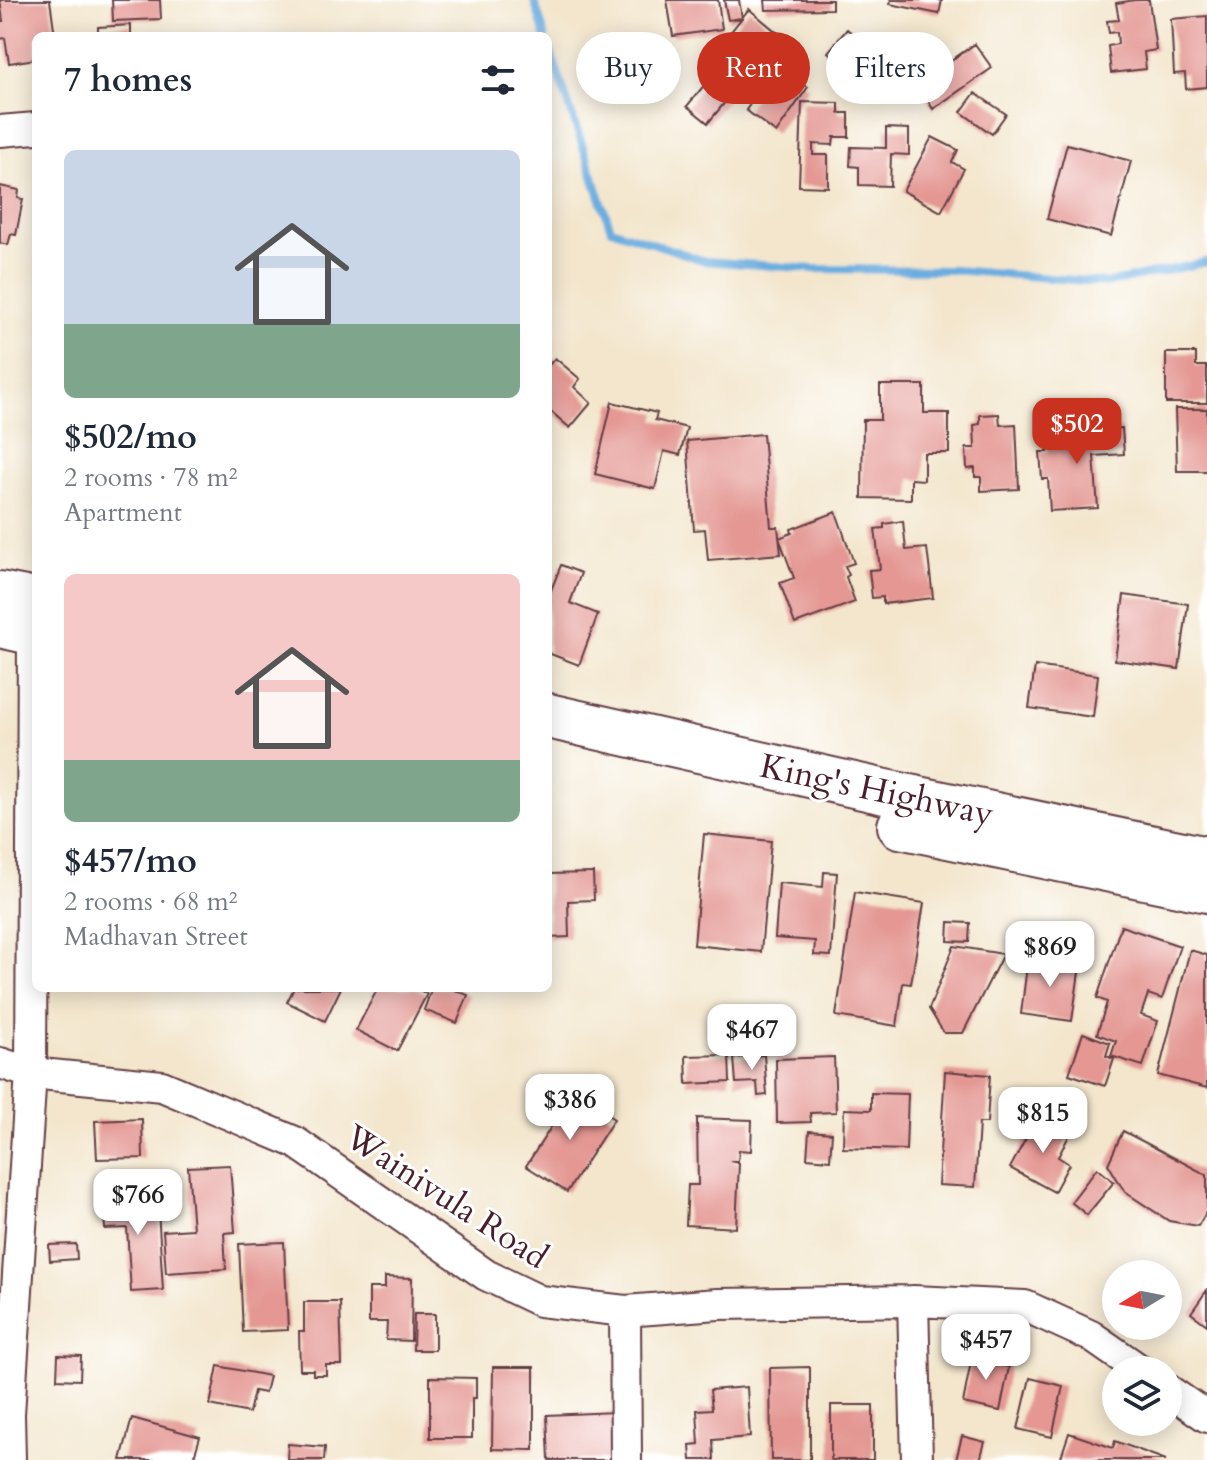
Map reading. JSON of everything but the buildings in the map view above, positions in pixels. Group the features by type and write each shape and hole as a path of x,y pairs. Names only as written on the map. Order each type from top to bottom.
{"highway":[{"path":"0,594 26,623"},
{"name":"King's Highway","path":"552,717 885,792 1206,878"},
{"name":"King's Highway","path":"552,748 880,822 1206,878"}],"street":[{"path":"0,131 32,128"},
{"path":"10,1460 5,1414 31,1073 26,623"},
{"name":"Wainivula Road","path":"0,1063 31,1073 162,1086 295,1142 486,1275 540,1301 625,1311 718,1304 913,1301 1025,1306 1091,1336 1120,1356"},
{"path":"913,1301 917,1460"},
{"path":"625,1311 626,1460"},
{"path":"1182,1400 1207,1417"}],"waterway":[{"path":"534,0 544,32"},
{"path":"552,56 611,229 705,261 813,269 955,270 1108,283 1207,262"}]}
